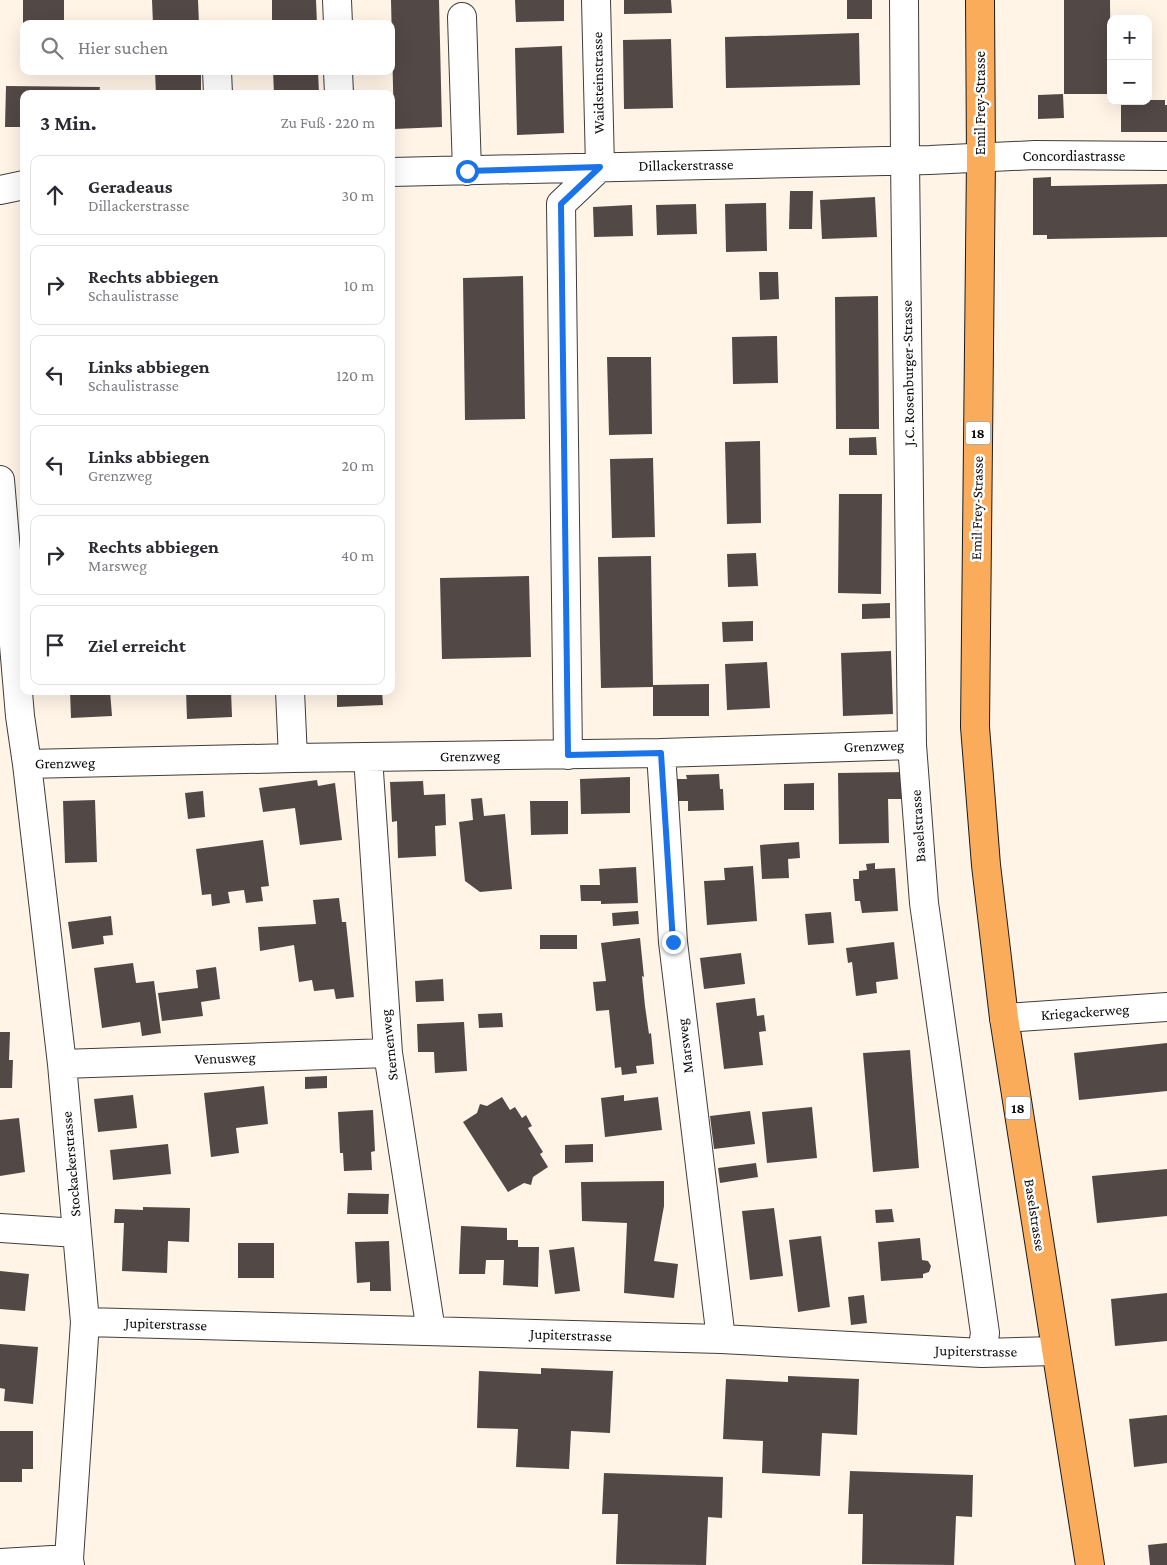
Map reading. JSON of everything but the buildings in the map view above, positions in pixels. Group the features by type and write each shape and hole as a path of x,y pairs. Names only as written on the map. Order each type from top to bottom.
{"main road":[{"name":"Emil Frey-Strasse","path":"980,0 981,159 975,727 986,865"},
{"name":"Baselstrasse","path":"986,865 1004,1018 1090,1565"}],"street":[{"path":"338,0 338,20"},
{"name":"Waidsteinstrasse","path":"596,0 600,167"},
{"name":"J.C. Rosenburger-Strasse","path":"904,0 912,745"},
{"path":"462,16 467,171"},
{"path":"217,75 218,90"},
{"path":"338,75 339,90"},
{"name":"Concordiastrasse","path":"981,159 1035,155 1167,156"},
{"name":"Dillackerstrasse","path":"395,172 981,159"},
{"path":"568,755 561,204 600,167"},
{"path":"0,190 20,185"},
{"name":"Stockackerstrasse","path":"0,480 10,716 27,764 62,1064 86,1322 70,1562"},
{"path":"290,695 293,758"},
{"name":"Grenzweg","path":"27,764 293,758 568,755 912,745"},
{"name":"Baselstrasse","path":"912,745 924,903 985,1333 982,1353"},
{"name":"Marsweg","path":"661,753 673,942 720,1338"},
{"name":"Sternenweg","path":"368,757 388,1053 431,1331"},
{"name":"Kriegackerweg","path":"1004,1018 1167,1007"},
{"name":"Venusweg","path":"62,1064 388,1053"},
{"path":"0,1228 78,1233"},
{"name":"Jupiterstrasse","path":"86,1322 720,1338 982,1353 1056,1351"},
{"path":"0,1563 70,1562"}],"route":[{"path":"467,171 600,167 561,204 568,755 661,753 673,942"}]}
